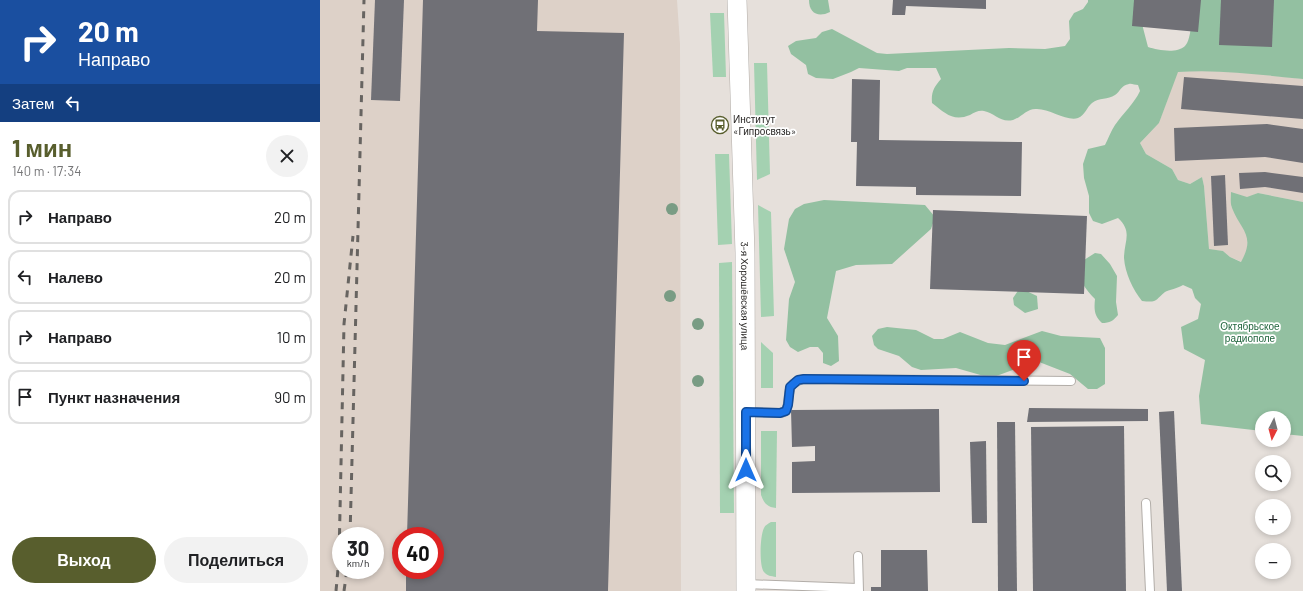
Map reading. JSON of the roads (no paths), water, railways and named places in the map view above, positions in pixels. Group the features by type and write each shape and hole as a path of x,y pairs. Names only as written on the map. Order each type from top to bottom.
{"street":[{"name":"3-я Хорошёвская улица","path":"737,0 745,253 746,588"}],"lane":[{"path":"746,412 780,413 786,411 790,387 798,380 804,379 1071,381"},
{"path":"1146,503 1150,591"},
{"path":"746,588 858,589 858,556"}],"railway":[{"path":"350,527 364,0"},
{"path":"336,591 339,558 344,324 353,236"},
{"path":"344,591 346,579"}],"place":[{"name":"Институт «Гипросвязь»","path":"720,125"}],"park label":[{"name":"Октябрьское радиополе","path":"1250,332"}]}
